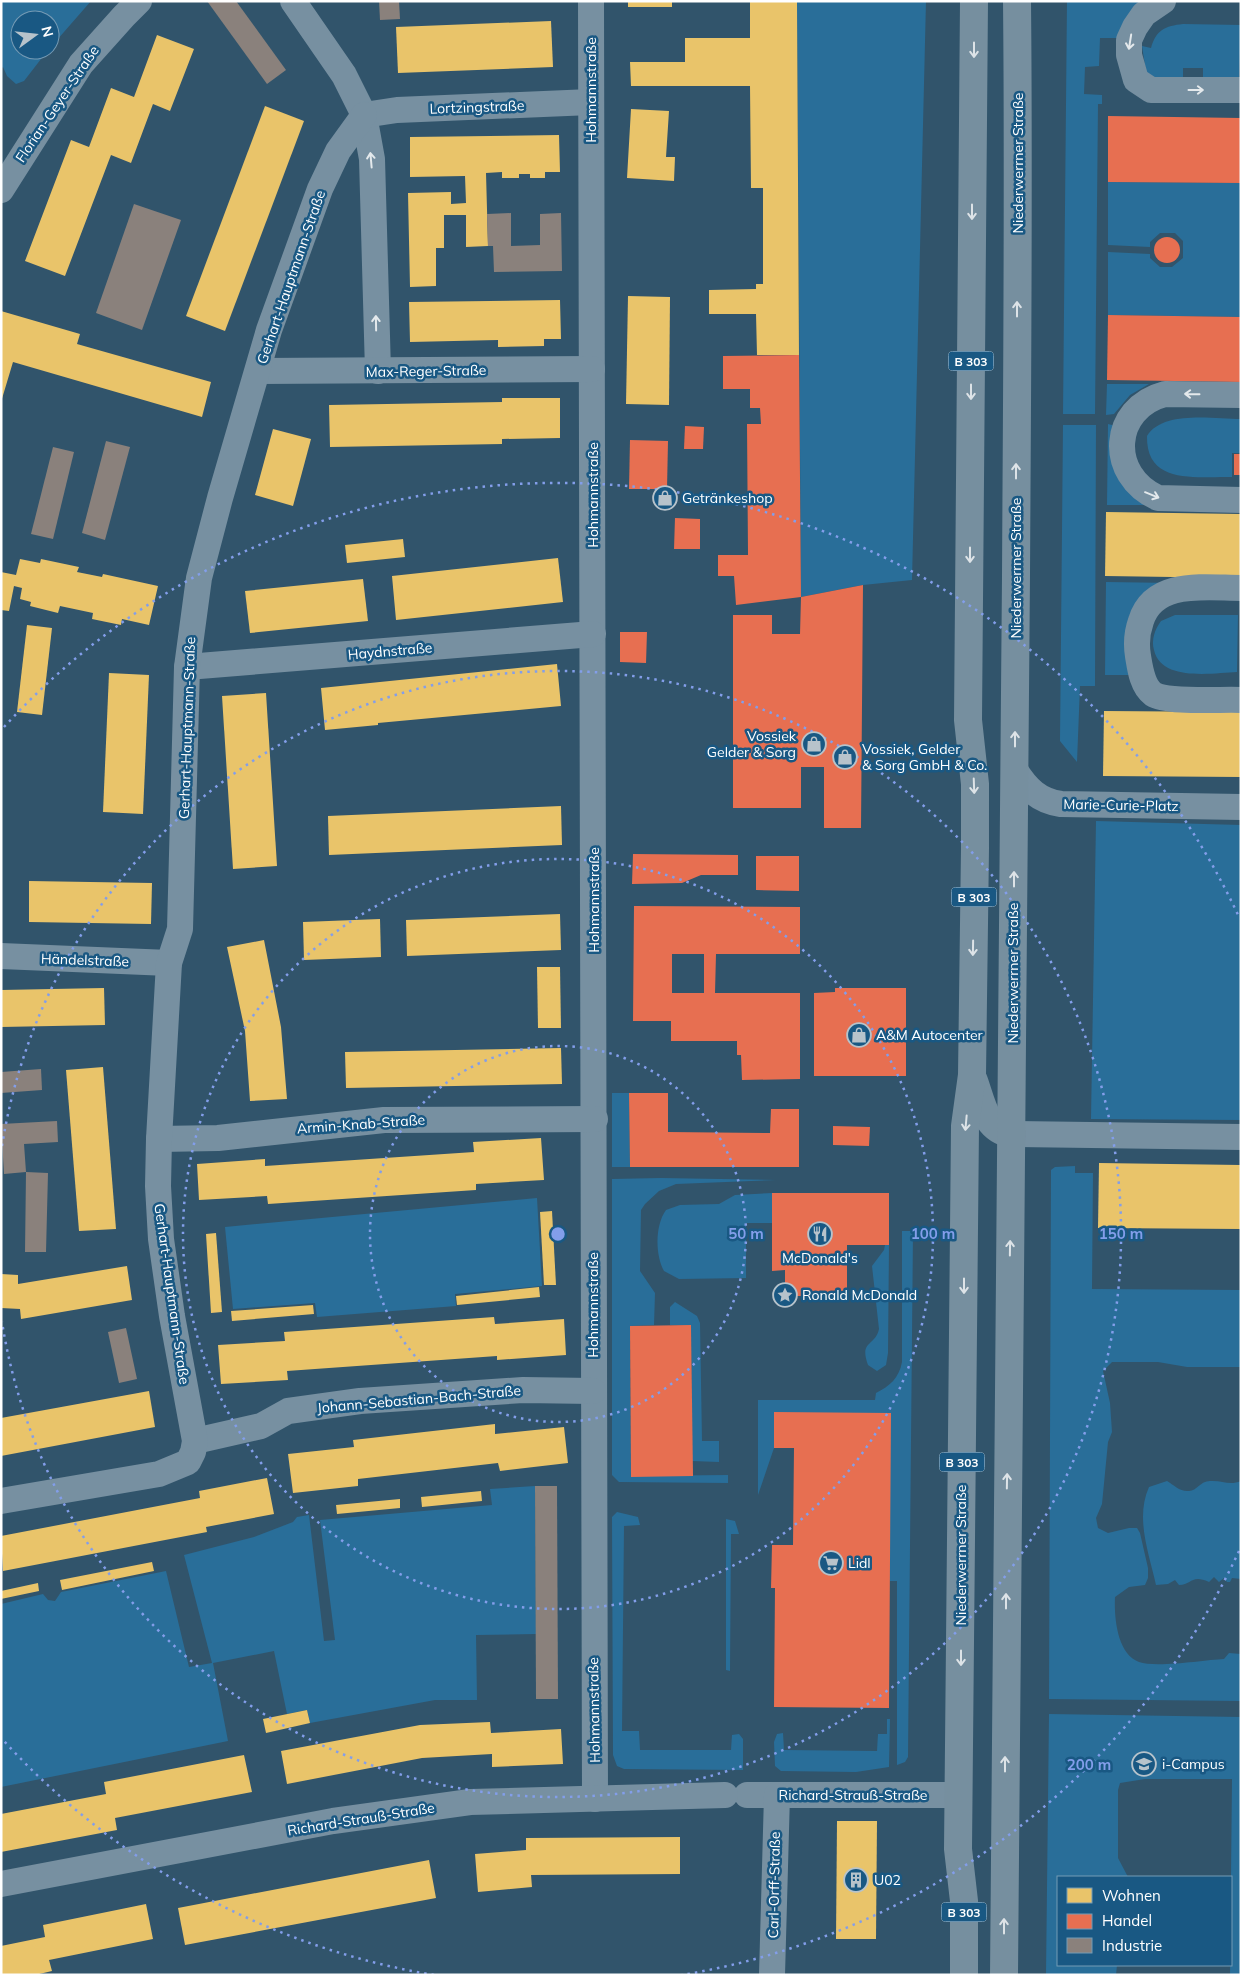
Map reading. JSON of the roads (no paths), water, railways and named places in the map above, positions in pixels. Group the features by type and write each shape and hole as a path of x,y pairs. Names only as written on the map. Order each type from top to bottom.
{"main road":[{"name":"Niederwerrner Straße","path":"964,1975 964,1901 958,1849 965,1126 972,1075 975,784 968,710 974,1"},
{"name":"Niederwerrner Straße","path":"1004,1975 1006,1539 1015,770 1017,1"},
{"name":"Niederwerrner Straße","path":"972,1075 989,1122 1002,1133 1012,1134"}],"street":[{"name":"Florian-Geyer-Straße","path":"1,190 81,64 140,1"},
{"path":"293,1 344,75 364,115 372,159 378,371"},
{"name":"Hohmannstraße","path":"591,1 595,1119 593,1391 595,1799"},
{"path":"1163,1 1144,14 1134,27 1129,40 1129,55 1136,80 1151,90 1241,90"},
{"name":"Lortzingstraße","path":"364,115 396,110 591,102"},
{"name":"Gerhart-Hauptmann-Straße","path":"195,1441 176,1343 161,1239 158,1186 169,963 180,929 187,667 200,578 220,498 259,372 269,330 320,189 338,152 364,115"},
{"name":"Max-Reger-Straße","path":"259,372 592,369"},
{"path":"1241,395 1165,394 1153,397 1143,403 1129,418 1124,431 1122,448 1125,467 1135,483 1145,492 1158,498 1241,500"},
{"path":"1241,588 1183,588 1158,597 1143,615 1138,630 1137,650 1140,669 1148,688 1159,697 1166,699 1241,700"},
{"name":"Haydnstraße","path":"187,667 593,634"},
{"name":"Marie-Curie-Platz","path":"1015,770 1035,795 1043,800 1061,804 1241,807"},
{"name":"Händelstraße","path":"1,956 169,963"},
{"name":"Armin-Knab-Straße","path":"159,1139 218,1138 384,1120 595,1119"},
{"path":"1012,1134 1241,1137"},
{"name":"Johann-Sebastian-Bach-Straße","path":"195,1441 262,1426 288,1411 360,1401 523,1390 593,1391"},
{"path":"1,1501 158,1474 188,1462 193,1452 195,1441"},
{"name":"Richard-Strauß-Straße","path":"1,1884 333,1821 470,1802 736,1795 959,1794"},
{"name":"Carl-Orff-Straße","path":"772,1975 777,1795"}],"place":[{"name":"Getränkeshop","path":"665,498"},
{"name":"Vossiek Gelder & Sorg","path":"814,744"},
{"name":"Vossiek, Gelder & Sorg GmbH & Co.","path":"845,757"},
{"name":"A&M Autocenter","path":"859,1035"},
{"name":"McDonald's","path":"820,1234"},
{"name":"Ronald McDonald","path":"785,1295"},
{"name":"Lidl","path":"831,1563"},
{"name":"i-Campus","path":"1144,1764"},
{"name":"U02","path":"856,1880"}]}
